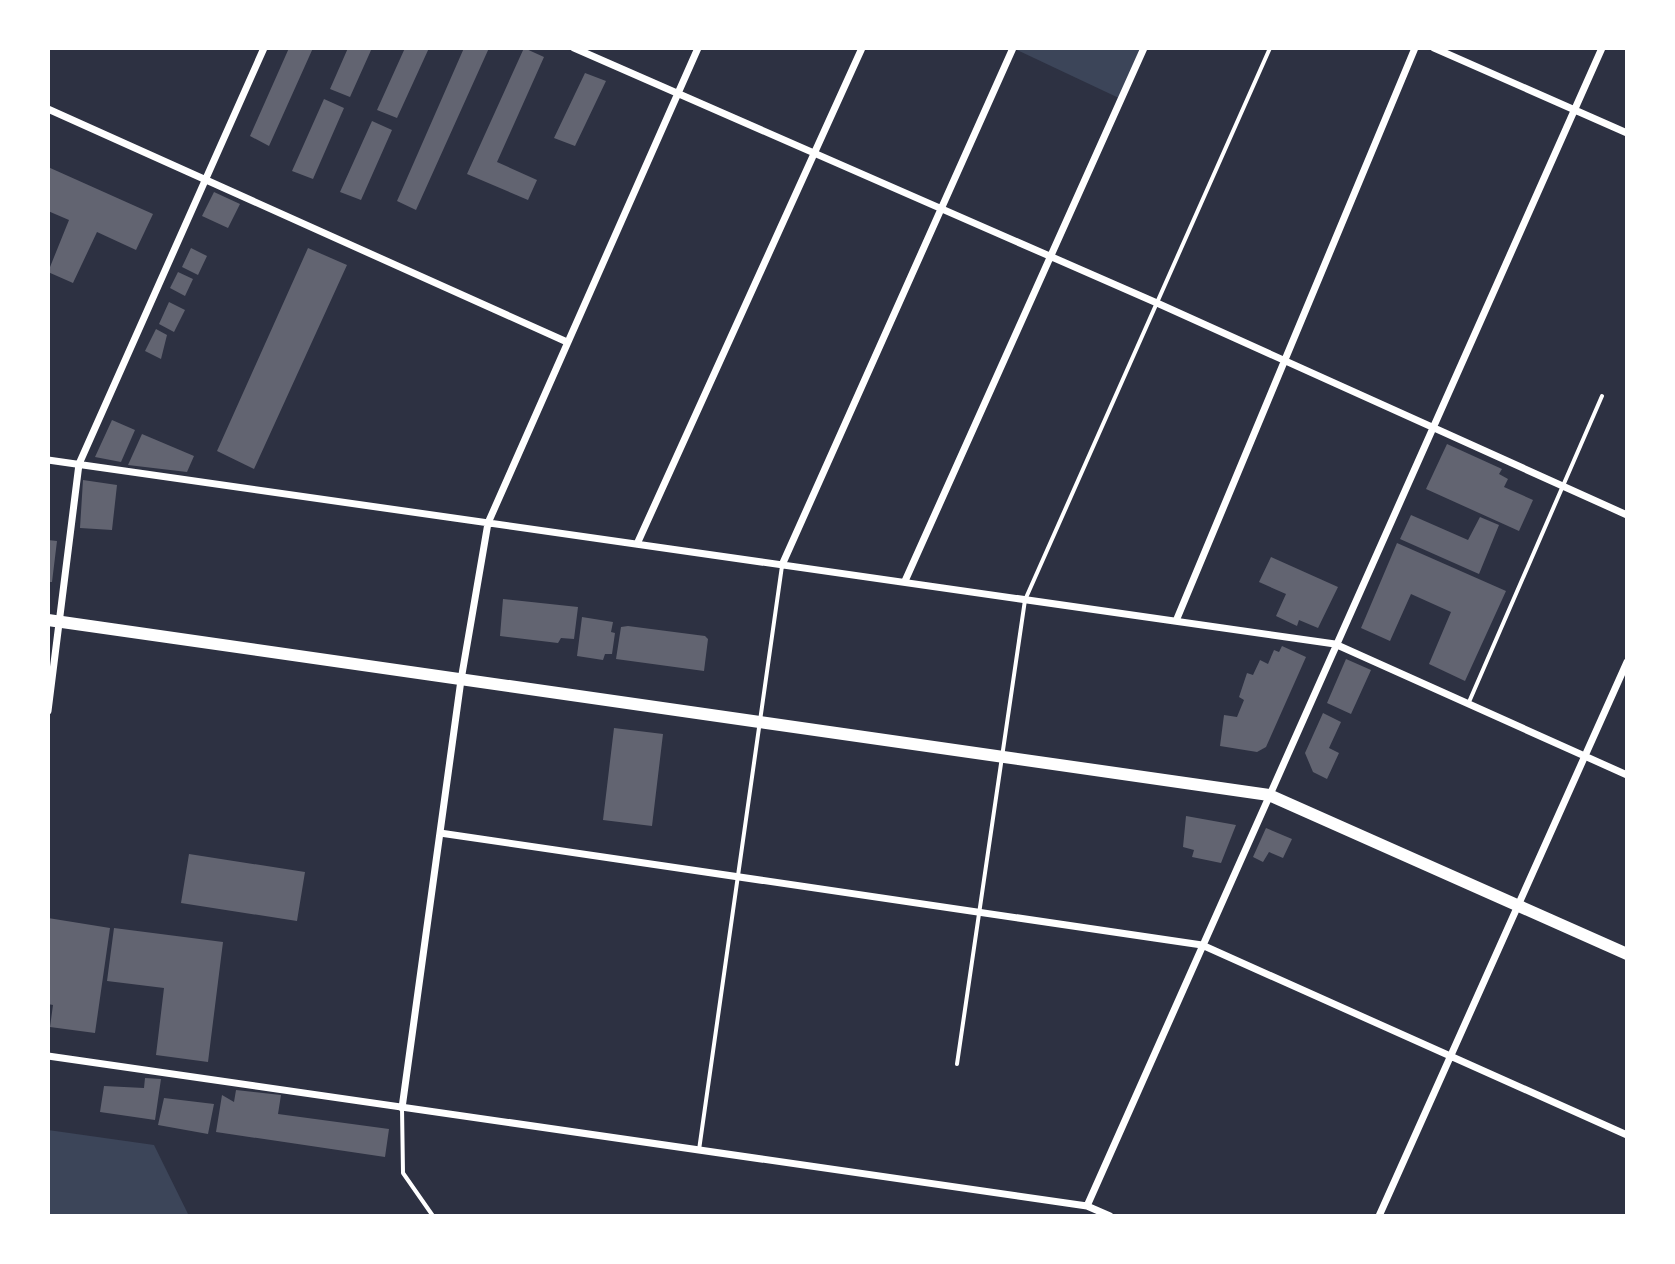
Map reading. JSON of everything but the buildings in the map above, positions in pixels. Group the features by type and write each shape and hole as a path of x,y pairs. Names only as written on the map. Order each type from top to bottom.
{"main road":[{"path":"54,621 1269,795 1627,954"}],"street":[{"path":"48,711 54,621 79,464 264,48"},
{"path":"574,48 1157,303 1627,515"},
{"path":"402,1108 461,680 488,523 698,48"},
{"path":"637,544 862,48"},
{"path":"782,565 1013,48"},
{"path":"905,581 1144,48"},
{"path":"1176,621 1415,48"},
{"path":"1434,48 1627,133"},
{"path":"1087,1206 1602,48"},
{"path":"48,109 567,342"},
{"path":"48,460 1335,644 1627,775"},
{"path":"1379,1216 1627,662"},
{"path":"440,833 1202,945 1627,1135"},
{"path":"48,1056 1087,1206 1110,1216"}],"lane":[{"path":"957,1064 1025,600 1270,48"},
{"path":"1469,704 1602,396"},
{"path":"699,1150 782,565"},
{"path":"402,1108 403,1173 433,1216"}],"shaded area":[{"path":"1013,48 1144,48 1121,99"},
{"path":"48,1130 154,1145 189,1216 48,1216"}]}
